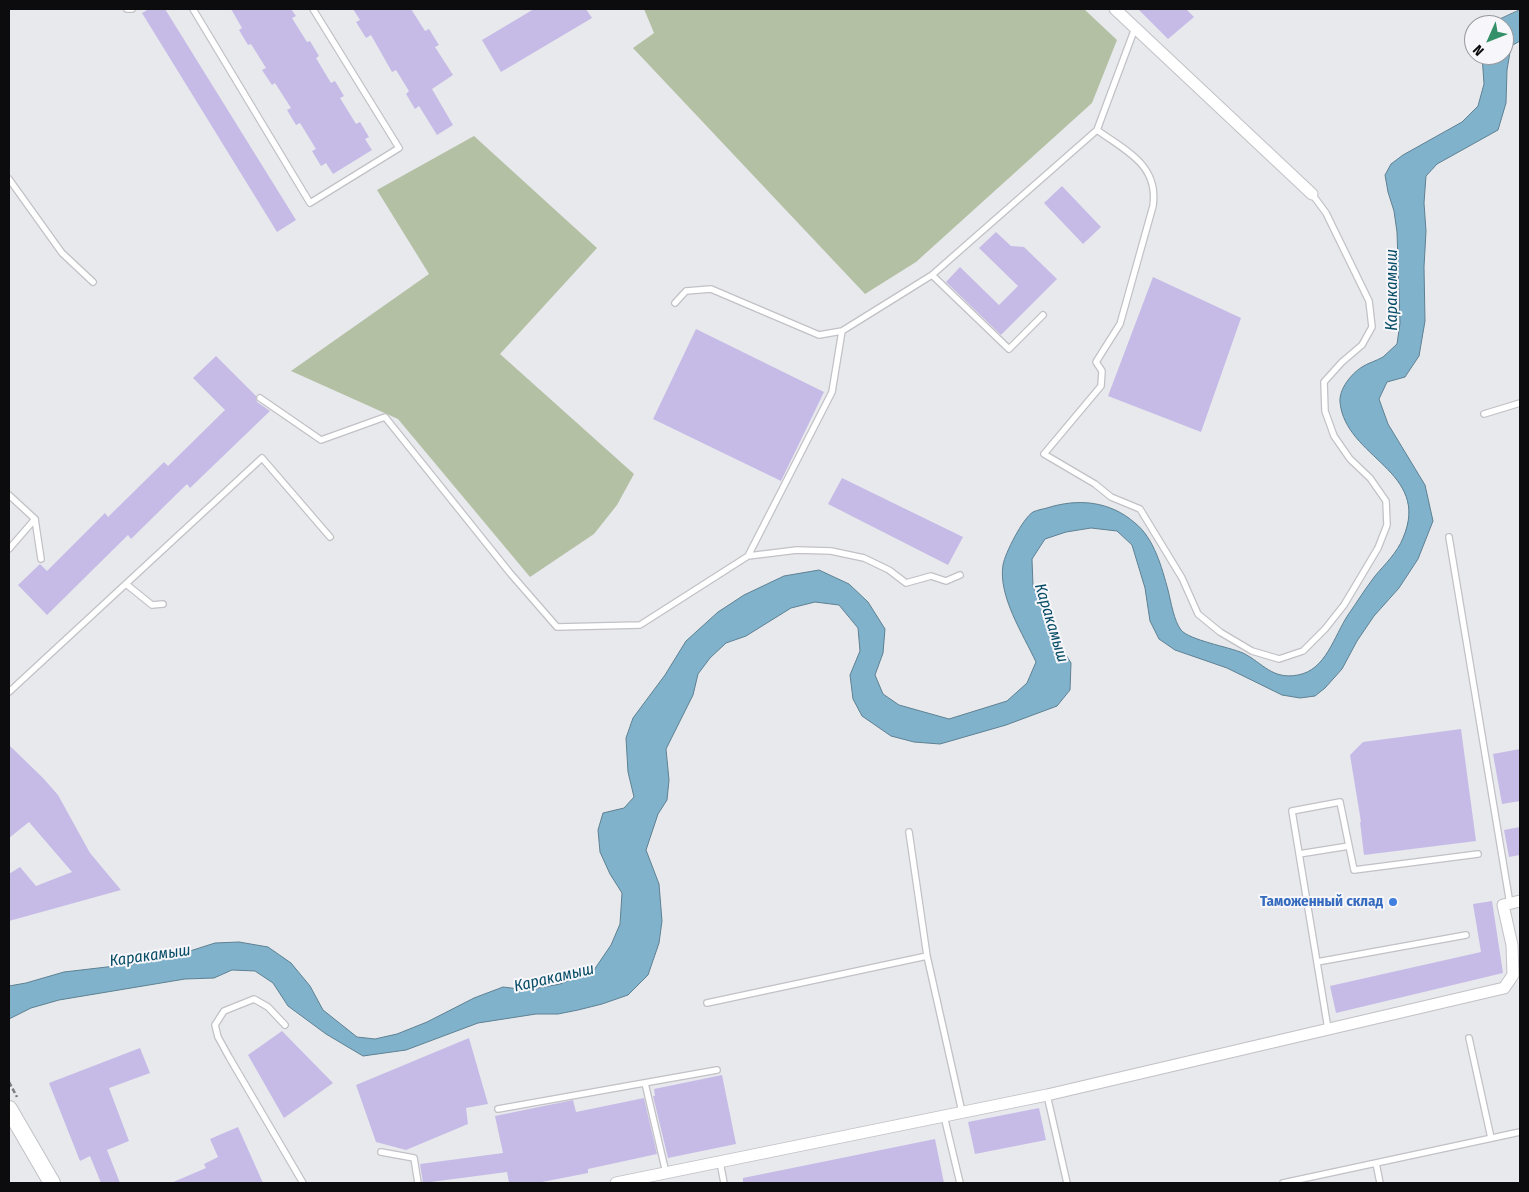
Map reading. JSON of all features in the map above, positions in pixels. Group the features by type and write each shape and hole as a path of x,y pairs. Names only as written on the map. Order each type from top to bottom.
{"main road":[{"path":"9,1109 52,1183"}],"street":[{"path":"1115,9 1312,194"},
{"path":"616,1183 1047,1095 1504,988 1513,974 1512,945 1503,905 1515,902"}],"lane":[{"path":"127,9 132,9"},
{"path":"193,9 310,203 399,148 313,9"},
{"path":"675,303 686,292 710,289 819,335 842,331 932,275 1097,130 1135,28"},
{"path":"1097,130 1136,158 1150,173 1155,192 1154,206 1120,324 1096,362 1102,371 1101,386 1044,454 1095,484 1111,497 1140,509 1182,578 1198,614 1220,632 1252,651 1279,659 1303,651 1325,629 1344,605 1378,548 1387,525 1386,501 1370,478 1350,459 1334,436 1325,411 1324,382 1342,362 1362,345 1372,328 1369,301 1326,212 1312,194"},
{"path":"9,179 62,253 93,282"},
{"path":"932,275 1009,350 1043,315"},
{"path":"748,556 832,392 842,331"},
{"path":"260,398 321,440 385,417 510,573 557,627 640,625 748,556 797,550 831,551 864,558 889,570 906,583 931,576 946,581 960,575"},
{"path":"1484,414 1520,403"},
{"path":"9,692 262,458 330,537"},
{"path":"9,495 35,519 41,559"},
{"path":"9,549 35,519"},
{"path":"1449,537 1515,902"},
{"path":"126,584 152,605 163,604"},
{"path":"1328,1029 1292,811 1340,802 1354,870 1478,854"},
{"path":"909,832 927,956 962,1112"},
{"path":"1299,854 1349,846"},
{"path":"1317,962 1466,935"},
{"path":"707,1003 927,956"},
{"path":"286,1025 268,1007 254,999 224,1011 215,1025 218,1037 229,1057 303,1183"},
{"path":"1469,1038 1490,1138"},
{"path":"498,1109 717,1070"},
{"path":"645,1083 666,1173"},
{"path":"1047,1095 1067,1183"},
{"path":"944,1116 960,1183"},
{"path":"1283,1183 1520,1132"},
{"path":"381,1152 414,1158 418,1183"},
{"path":"720,1162 724,1183"},
{"path":"1376,1162 1380,1183"}],"green space":[{"path":"644,9 1084,9 1117,40 1092,103 916,262 865,294 633,48 654,33"},
{"path":"474,136 597,248 500,354 634,474 617,505 594,534 530,577 398,419 291,371 429,274 377,190"}],"water":[{"path":"1520,10 1520,41 1514,44 1514,15 1509,15"},
{"path":"1483,65 1508,65 1506,103 1498,130 1437,164 1426,176 1424,203 1426,231 1424,267 1425,321 1419,356 1405,377 1387,382 1379,399 1388,424 1425,485 1433,521 1418,559 1399,588 1374,616 1357,641 1342,669 1315,696 1300,698 1282,695 1227,668 1175,650 1159,639 1150,621 1145,588 1132,545 1117,531 1091,528 1066,532 1045,539 1032,559 1033,586 1050,629 1071,663 1070,690 1057,706 1006,725 940,744 914,742 891,736 862,716 853,699 850,675 860,651 858,628 839,605 815,602 791,608 746,636 726,643 710,658 698,674 693,695 666,749 669,780 667,800 658,814 646,850 659,884 662,921 659,943 648,975 628,995 602,1004 558,1014 536,1014 478,1023 406,1050 363,1056 326,1034 288,1006 273,983 255,971 232,970 214,978 185,979 59,1000 31,1008 9,1019 9,986 64,972 168,958 215,943 239,942 268,947 291,963 310,986 323,1010 357,1037 375,1039 397,1034 427,1022 474,998 503,987 528,990 560,984 594,970 611,945 620,924 622,893 610,874 600,852 598,830 603,813 624,808 634,797 628,772 626,738 633,718 665,675 686,641 718,612 744,595 784,576 819,570 849,584 868,602 885,629 883,653 875,675 883,694 899,705 949,719 1007,701 1027,683 1036,662 1013,615 1002,577 1007,552 1024,521 1033,512 1059,505 1082,503 1104,506 1125,516 1142,529 1160,563 1176,622 1185,634 1243,653 1274,673 1289,676 1308,672 1316,666 1328,651 1361,596 1398,549 1409,515 1406,496 1397,480 1356,437 1345,421 1340,402 1341,392 1346,382 1358,370 1383,357 1397,344 1400,323 1397,232 1385,175 1391,164 1403,155 1462,122 1478,106 1484,84"}],"building":[{"path":"149,9 165,9 296,220 277,232 142,13"},
{"path":"231,9 291,9 296,16 292,18 307,42 310,41 319,56 316,58 331,83 335,81 344,96 340,98 356,124 360,122 369,137 365,139 372,150 333,174 326,163 321,166 312,151 316,149 300,123 296,125 287,110 291,108 275,83 272,85 262,70 266,68 251,44 248,45 239,30 242,28"},
{"path":"353,9 411,9 425,31 429,29 439,45 435,47 453,75 432,89 453,125 437,135 419,106 415,109 406,94 409,91 396,70 392,72 371,35 366,38 356,22 360,20"},
{"path":"534,9 586,9 592,18 501,72 482,40"},
{"path":"1138,9 1186,9 1194,17 1168,39"},
{"path":"1062,186 1101,227 1083,244 1044,203"},
{"path":"996,232 1011,246 1024,247 1057,279 1001,335 946,282 960,267 999,305 1018,286 979,248"},
{"path":"1153,277 1241,318 1201,432 1108,396"},
{"path":"696,329 824,392 781,481 653,419"},
{"path":"216,356 256,396 257,402 270,411 190,488 187,484 131,539 128,535 47,615 18,585 40,564 47,571 105,513 108,517 164,462 168,466 225,410 193,378"},
{"path":"842,478 963,537 948,565 828,504"},
{"path":"1461,729 1476,841 1364,855 1361,822 1350,755 1363,742"},
{"path":"9,745 58,795 90,853 121,890 9,921 9,874 20,867 36,886 72,872 29,822 9,838"},
{"path":"1520,749 1520,801 1502,804 1493,754"},
{"path":"1520,827 1520,855 1509,857 1504,830"},
{"path":"1492,901 1503,973 1336,1013 1330,986 1481,952 1473,904"},
{"path":"282,1031 333,1083 284,1118 248,1055"},
{"path":"469,1038 488,1104 466,1108 468,1124 406,1150 376,1142 356,1085"},
{"path":"140,1048 150,1073 109,1088 129,1141 107,1150 120,1183 101,1183 90,1156 80,1161 49,1083"},
{"path":"722,1075 736,1144 668,1158 653,1096 655,1096 654,1089"},
{"path":"644,1098 657,1154 588,1169 588,1173 537,1183 509,1183 507,1172 423,1183 420,1164 503,1153 495,1116 573,1100 576,1112"},
{"path":"1039,1108 1046,1140 975,1154 968,1122"},
{"path":"238,1127 263,1183 171,1183 206,1168 204,1164 218,1157 210,1139"},
{"path":"935,1139 944,1183 743,1183 743,1178"}],"place":[{"name":"Таможенный склад","path":"1393,902"}],"water label":[{"name":"Каракамыш","path":"1393,290"},
{"name":"Каракамыш","path":"1051,623"},
{"name":"Каракамыш","path":"150,956"},
{"name":"Каракамыш","path":"554,978"}]}
